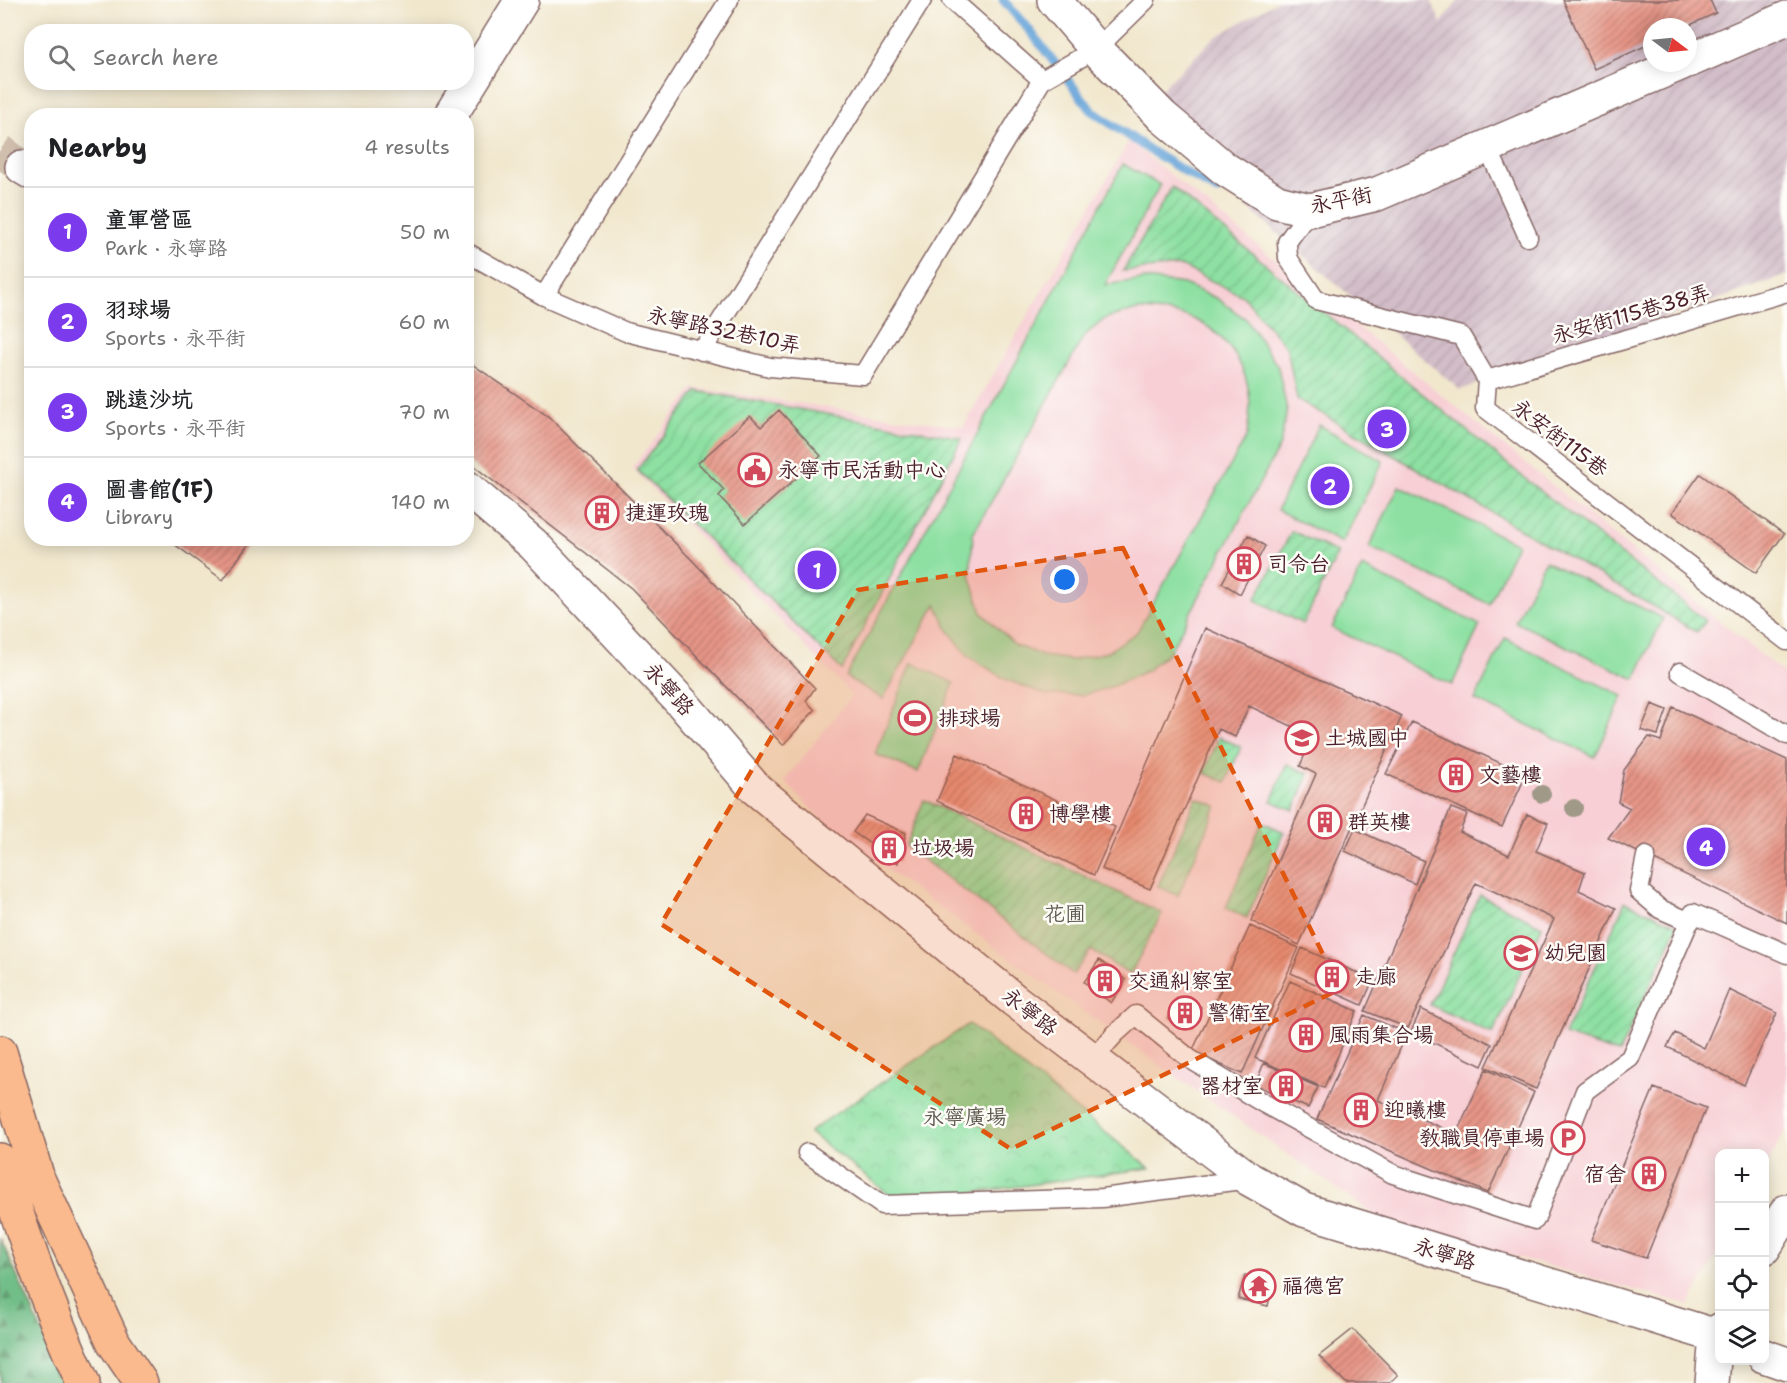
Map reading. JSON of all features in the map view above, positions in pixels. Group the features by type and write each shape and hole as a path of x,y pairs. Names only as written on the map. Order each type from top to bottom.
{"highway":[{"path":"0,1052 38,1179 114,1343 141,1383"},
{"path":"0,1160 16,1214 66,1346 83,1383"}],"street":[{"path":"474,77 522,0"},
{"name":"永平街","path":"1054,0 1096,49 1163,117 1225,169 1277,202 1310,210 1377,194 1661,72"},
{"path":"1697,56 1787,18"},
{"path":"455,108 466,90"},
{"name":"永寧路","path":"474,494 533,544 683,704 756,789 1004,992 1249,1179 1304,1210 1715,1333"},
{"path":"1769,1240 1787,1211"},
{"path":"1712,1383 1715,1358"},
{"path":"1769,1358 1787,1364"}],"lane":[{"path":"544,296 729,0"},
{"path":"702,351 922,0"},
{"path":"952,0 1042,80 1096,49 1146,0"},
{"name":"永寧路32巷10弄","path":"474,257 544,296 626,332 770,367 863,375 1042,80"},
{"path":"1487,146 1528,237"},
{"path":"1310,210 1287,242 1288,258 1317,300 1461,336 1487,380"},
{"name":"永安街115巷38弄","path":"1487,380 1787,292"},
{"name":"永安街115巷","path":"1487,380 1485,408 1787,641"},
{"path":"1680,672 1787,735"},
{"path":"1646,856 1639,891 1660,909 1690,922"},
{"path":"1092,1060 1136,1015 1190,1059 1393,1174 1535,1220 1585,1091 1630,1058 1693,913 1787,954"},
{"path":"807,1153 882,1205 1102,1198 1249,1179"}],"highlighted area":[{"path":"1123,548 1340,989 1011,1149 661,924 858,590"}],"shaded area":[{"path":"1279,0 1431,0 1441,23 1459,0 1787,0 1787,275 1460,390 1137,113 1214,38"},
{"name":"土城國中","path":"1129,141 1787,676 1787,1128 1769,1162 1769,1149 1715,1149 1715,1257 1689,1305 1382,1220 1115,1034 832,830 784,781 852,695 632,468 694,388 963,427"}],"green space":[{"path":"1123,164 1160,185 1105,285 1145,279 1184,284 1218,299 1247,320 1278,367 1287,410 1280,445 1170,651 1146,671 1114,686 1084,695 1046,695 1005,679 968,656 948,630 936,604 883,699 846,677","holes":["1138,310 1168,312 1191,318 1219,335 1235,355 1246,378 1250,407 1247,436 1137,632 1107,652 1072,660 1043,656 1015,645 982,613 970,575 973,534 1084,336 1106,318"]},
{"path":"1172,187 1533,485 1706,621 1697,632 1297,399 1287,348 1243,296 1181,266 1123,271"},
{"path":"697,391 962,438 842,670 637,470"},
{"path":"1319,425 1383,461 1342,543 1277,510"},
{"path":"1399,486 1517,544 1489,604 1369,547"},
{"path":"1292,531 1338,553 1303,624 1255,600"},
{"path":"1545,561 1663,618 1635,679 1515,622"},
{"path":"1362,567 1480,625 1452,685 1332,628"},
{"path":"1505,638 1623,696 1595,757 1475,700"},
{"name":"排球場","path":"912,663 954,683 918,772 875,754"},
{"path":"1219,737 1241,747 1226,782 1204,773"},
{"path":"1287,764 1309,774 1294,810 1271,801"},
{"path":"1196,798 1217,806 1178,896 1158,886"},
{"name":"花圃","path":"924,800 1162,913 1130,975 1091,950 1073,974 906,846"},
{"path":"1262,822 1284,832 1247,918 1226,908"},
{"path":"1480,895 1542,926 1493,1034 1430,1005"},
{"path":"1625,902 1678,925 1619,1053 1564,1035"},
{"name":"永寧廣場","path":"969,1024 1150,1168 900,1203 809,1132"},
{"path":"0,1238 65,1383 0,1383"}],"building":[{"path":"1563,0 1710,0 1716,13 1697,22 1697,18 1643,18 1643,47 1594,69"},
{"name":"捷運玫瑰","path":"474,365 549,417 692,560 815,688 806,701 815,710 783,745 631,588 474,466"},
{"name":"永寧市民活動中心","path":"779,410 821,456 745,524 719,496 724,490 698,463 750,416 761,427"},
{"path":"1700,474 1784,534 1756,573 1672,513"},
{"name":"司令台","path":"1248,535 1265,546 1240,594 1222,583"},
{"path":"177,546 247,546 223,580"},
{"name":"群英樓","path":"1205,628 1402,716 1299,945 1251,921 1316,774 1300,766 1313,736 1249,706 1235,737 1219,729 1150,889 1102,869"},
{"path":"1652,704 1667,710 1658,735 1641,730"},
{"path":"1673,707 1787,760 1787,923 1608,838 1630,808 1618,802 1624,770 1649,737 1661,741"},
{"name":"文藝樓","path":"1412,722 1526,775 1502,827 1386,774"},
{"name":"博學樓","path":"957,754 1115,827 1094,875 937,801"},
{"path":"1451,808 1467,814 1460,832 1509,855 1527,814 1548,823 1536,851 1585,872 1579,890 1616,908 1536,1089 1486,1067 1554,919 1476,883 1408,1028 1365,1011"},
{"name":"垃圾場","path":"865,815 906,833 898,863 853,832"},
{"path":"1355,829 1424,861 1415,884 1345,851"},
{"path":"1250,926 1299,948 1242,1074 1192,1052"},
{"name":"走廊","path":"1302,948 1373,980 1362,1005 1291,973"},
{"name":"交通糾察室","path":"1099,960 1126,980 1111,1003 1084,982"},
{"name":"風雨集合場","path":"1290,981 1357,1011 1324,1088 1255,1058"},
{"path":"1729,990 1777,1013 1744,1085 1667,1047 1675,1033 1704,1048"},
{"name":"警衛室","path":"1177,998 1201,1007 1193,1028 1169,1019"},
{"name":"走廊","path":"1421,1009 1492,1044 1482,1066 1411,1032"},
{"name":"迎曦樓","path":"1364,1015 1407,1033 1378,1100 1456,1134 1486,1069 1534,1092 1488,1193 1317,1119"},
{"name":"器材室","path":"1264,1063 1318,1087 1308,1108 1255,1085"},
{"name":"宿舍","path":"1654,1088 1706,1108 1646,1258 1591,1240"},
{"path":"1245,1275 1273,1281 1268,1306 1238,1299"},
{"path":"1353,1329 1398,1375 1390,1383 1346,1383 1319,1356"}],"waterway":[{"path":"1003,0 1092,111 1151,151 1217,191"}],"tunnel":[{"path":"0,150 22,167"}],"place":[{"name":"跳遠沙坑","path":"1387,429"},
{"name":"永寧市民活動中心","path":"755,470"},
{"name":"羽球場","path":"1330,486"},
{"name":"捷運玫瑰","path":"602,513"},
{"name":"司令台","path":"1244,564"},
{"name":"童軍營區","path":"817,570"},
{"name":"排球場","path":"915,718"},
{"name":"土城國中","path":"1302,738"},
{"name":"文藝樓","path":"1456,775"},
{"name":"博學樓","path":"1026,814"},
{"name":"群英樓","path":"1325,822"},
{"name":"圖書館(1F)","path":"1706,847"},
{"name":"垃圾場","path":"889,848"},
{"name":"幼兒園","path":"1521,953"},
{"name":"走廊","path":"1332,977"},
{"name":"交通糾察室","path":"1105,981"},
{"name":"警衛室","path":"1185,1013"},
{"name":"風雨集合場","path":"1306,1035"},
{"name":"器材室","path":"1286,1086"},
{"name":"迎曦樓","path":"1361,1110"},
{"name":"教職員停車場","path":"1568,1138"},
{"name":"宿舍","path":"1649,1174"},
{"name":"福德宮","path":"1259,1286"}]}
